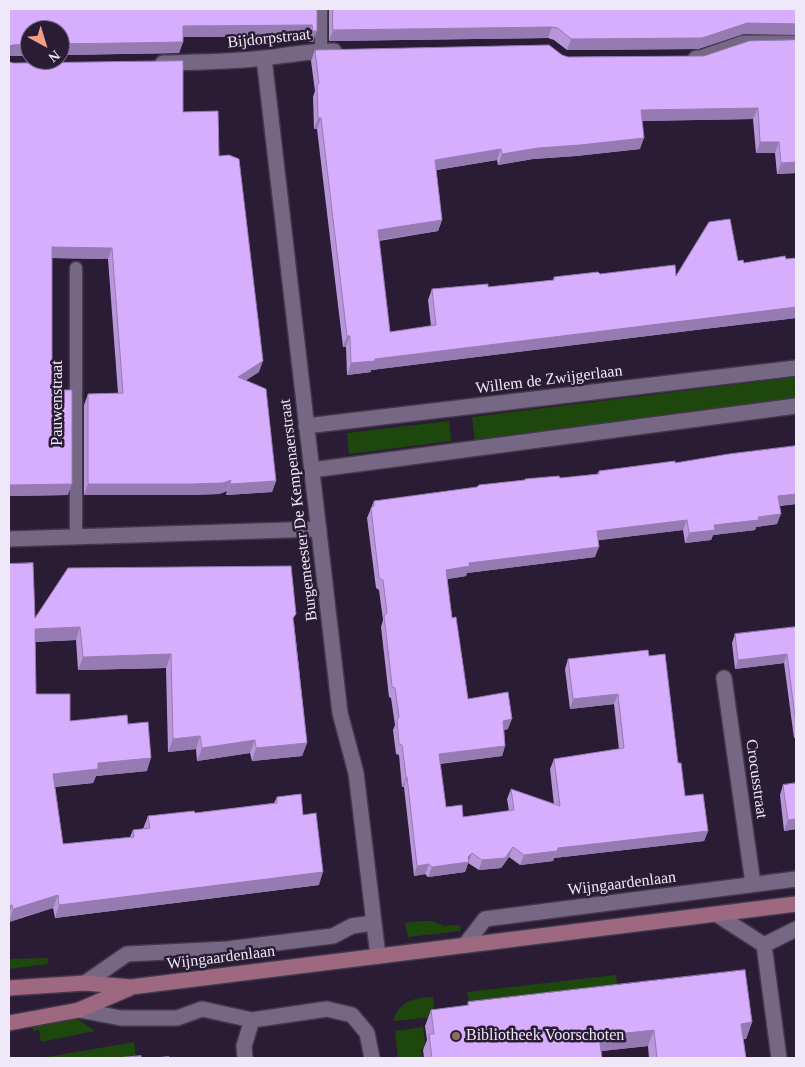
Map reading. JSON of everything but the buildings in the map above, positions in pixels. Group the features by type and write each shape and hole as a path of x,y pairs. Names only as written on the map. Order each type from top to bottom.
{"main road":[{"name":"Wijngaardenlaan","path":"9,988 85,983 131,987 796,904"},
{"name":"Wijngaardenlaan","path":"9,1023 79,1010 131,987"}],"street":[{"path":"680,58 700,58 743,43 796,43"},
{"name":"Bijdorpstraat","path":"145,63 222,62 322,51 349,51"},
{"name":"Burgemeester De Kempenaerstraat","path":"264,58 340,713 356,774 378,956"},
{"name":"Willem de Zwijgerlaan","path":"306,426 796,368"},
{"path":"312,470 796,406"},
{"path":"9,539 318,529"},
{"name":"Crocusstraat","path":"724,678 753,884"},
{"name":"Wijngaardenlaan","path":"465,946 485,919 796,879"},
{"path":"716,914 764,945 779,1058"},
{"name":"Wijngaardenlaan","path":"85,983 127,954 227,949 334,936 352,926 374,923"},
{"path":"764,945 796,929"},
{"name":"Wijngaardenlaan","path":"79,1010 121,1018 177,1018 202,1009 252,1020"},
{"path":"245,1058 244,1046 252,1020 327,1009 352,1015 367,1033 372,1058"}],"lane":[{"path":"321,9 322,51"},
{"name":"Pauwenstraat","path":"76,268 76,537"}],"green space":[{"path":"796,377 796,400 475,442 472,417"},
{"path":"449,421 451,441 349,454 347,433"},
{"path":"432,921 444,926 459,925 461,928 460,931 408,937 405,923"},
{"path":"48,958 48,964 9,969 9,959"},
{"path":"616,975 623,1030 494,1010 493,998 469,1001 467,992"},
{"path":"433,997 435,1017 393,1021 404,1004 419,998"},
{"path":"73,1016 95,1031 41,1042 39,1030 33,1031 32,1025"},
{"path":"423,1027 426,1048 421,1049 422,1058 398,1058 395,1031"},
{"path":"134,1042 136,1058 41,1058"}],"place":[{"name":"Bibliotheek Voorschoten","path":"456,1036"}]}
